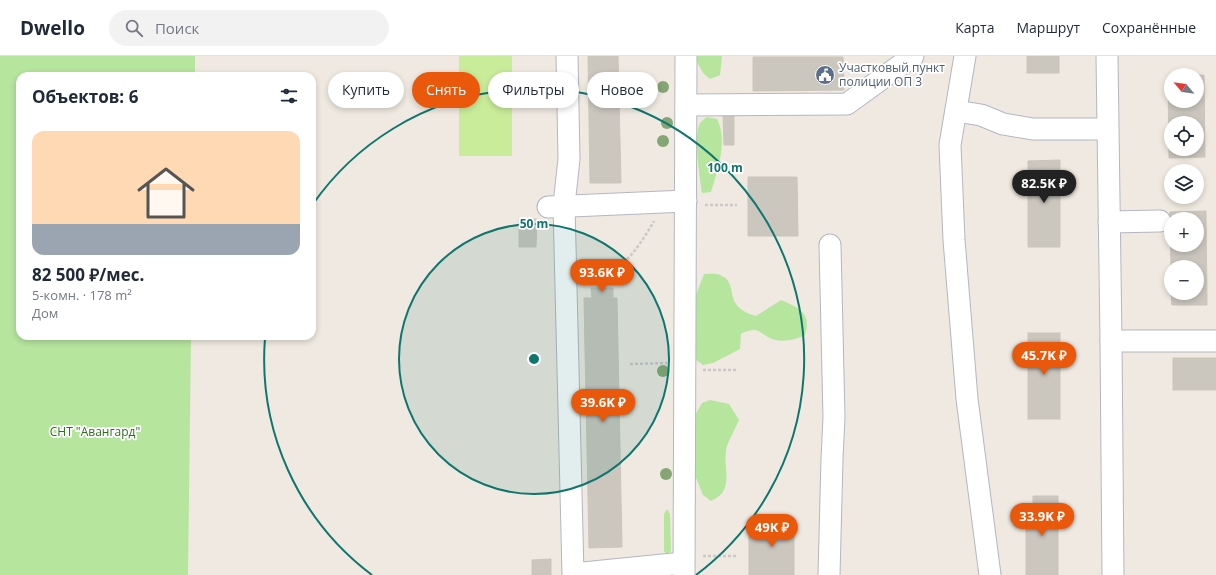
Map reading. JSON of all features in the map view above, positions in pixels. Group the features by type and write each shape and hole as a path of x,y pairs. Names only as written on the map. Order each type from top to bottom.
{"street":[{"path":"567,56 569,159 556,206 566,286 573,574 683,565 686,56"},
{"path":"686,105 847,104 913,56"},
{"path":"966,56 950,146 954,240 967,399 990,575"},
{"path":"1107,56 1113,575"},
{"path":"956,111 980,115 1003,124 1033,129 1107,129"},
{"path":"556,206 666,201 686,203"},
{"path":"1109,222 1160,221"},
{"path":"829,575 834,417 830,245"},
{"path":"1111,341 1216,341"}],"path":[{"path":"566,286 592,282 611,273 630,258 666,201"},
{"path":"686,203 737,205"},
{"path":"630,364 737,370"},
{"path":"683,565 736,556"}],"green space":[{"name":"СНТ \"Авангард\"","path":"0,56 195,56 195,72 16,72 16,340 191,340 188,575 0,575"},
{"path":"459,56 512,56 512,72 488,72 488,108 512,108 512,156 459,156 459,108 480,108 480,72 459,72"},
{"path":"694,56 722,56 720,75 710,79 703,73"},
{"path":"707,117 717,119 722,136 722,146 719,165 711,192 702,193 697,137 700,123"},
{"path":"704,274 718,274 727,280 738,307 745,312 756,316 781,300 798,309 805,316 807,321 805,335 791,340 780,341 756,330 747,331 741,334 740,349 713,363 703,365 695,359 693,349 694,300"},
{"path":"710,400 729,404 739,420 727,446 726,484 724,491 711,501 703,495 692,468 693,419 702,403"},
{"path":"667,509 670,514 671,551 667,555 664,551 664,514"}],"building":[{"path":"588,56 618,56 618,72 588,72"},
{"path":"1027,56 1059,56 1059,73 1027,73"},
{"path":"753,57 843,57 844,90 753,91"},
{"path":"1204,75 1205,157 1169,158 1169,156 1204,156 1204,116 1168,116 1168,108 1204,108"},
{"path":"589,108 619,108 621,183 590,183"},
{"path":"723,114 734,114 734,145 724,145"},
{"path":"1060,160 1060,247 1028,247 1028,161"},
{"path":"748,177 797,177 798,236 748,236"},
{"path":"1206,211 1207,305 1172,305 1172,300 1204,300 1204,260 1171,260 1171,252 1204,252 1204,212 1170,212"},
{"path":"519,219 537,219 536,247 519,247"},
{"path":"591,288 613,288 613,297 592,298"},
{"path":"584,298 617,298 622,547 589,548"},
{"path":"1028,333 1060,333 1060,419 1028,419"},
{"path":"1173,358 1216,358 1216,390 1173,390"},
{"path":"1033,496 1058,496 1058,575 1026,575 1026,509 1033,509"},
{"path":"749,522 794,522 794,575 749,575"},
{"path":"551,559 551,575 532,575 532,560"}],"place":[{"name":"Участковый пункт полиции ОП 3","path":"825,75"}]}
